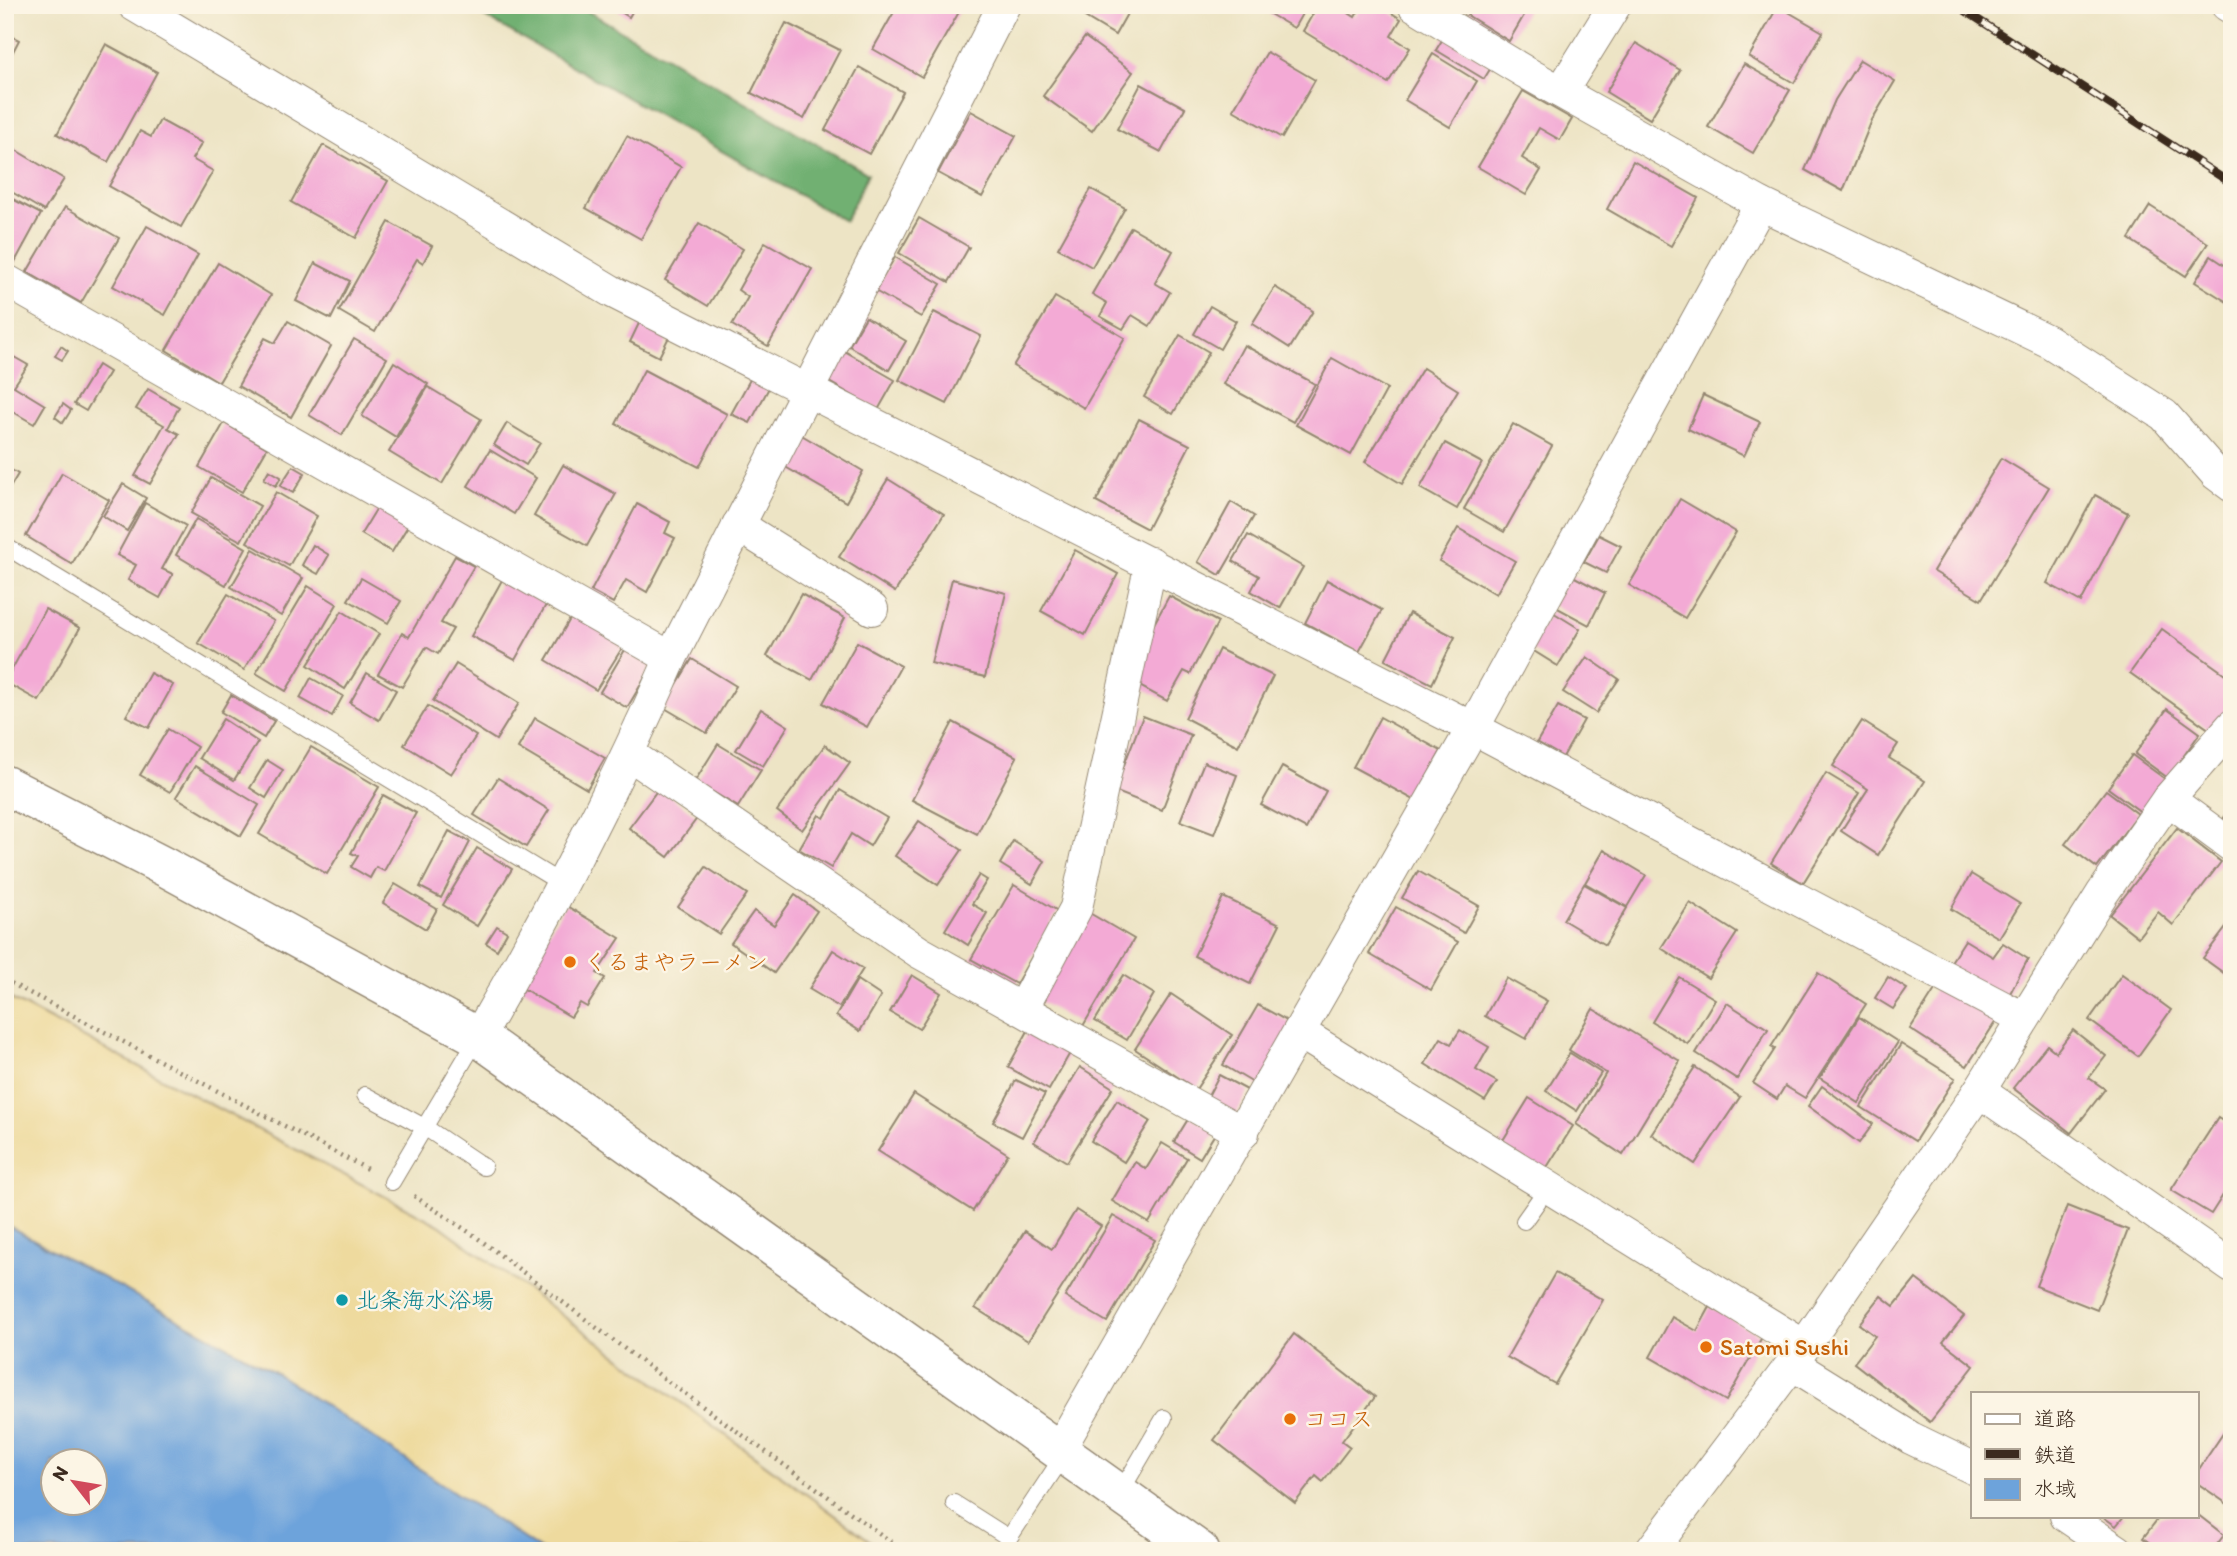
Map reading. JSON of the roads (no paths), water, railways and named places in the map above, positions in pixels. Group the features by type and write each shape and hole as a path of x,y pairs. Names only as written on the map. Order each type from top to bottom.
{"street":[{"path":"134,5 611,291 807,388 1473,728 2023,1018"},
{"path":"478,1037 564,885 629,754 670,658 1004,5"},
{"path":"1414,5 1561,92 1760,204 2048,341 2164,415 2216,474 2232,486"},
{"path":"1561,92 1615,5"},
{"path":"2227,5 2232,8"},
{"path":"1062,1452 1473,728 1760,204"},
{"path":"5,280 670,658"},
{"path":"738,524 872,609"},
{"path":"1022,1009 1076,908 1151,563"},
{"path":"1651,1551 1798,1355 1979,1091 2023,1018 2168,799 2232,726"},
{"path":"629,754 919,952 1242,1133"},
{"path":"5,785 166,867 478,1037 1200,1551"},
{"path":"2168,799 2232,846"},
{"path":"1299,1032 1548,1187 1798,1355 1911,1438 1971,1467"},
{"path":"1979,1091 2232,1267"},
{"path":"2069,1518 2118,1551"}],"lane":[{"path":"5,546 564,885"},
{"path":"392,1182 478,1037"},
{"path":"365,1095 426,1128 484,1167"},
{"path":"1524,1221 1548,1187"},
{"path":"1120,1493 1164,1418"},
{"path":"954,1503 1005,1545 1062,1452"}],"water":[{"path":"5,1224 278,1374 542,1551 5,1551"}],"railway":[{"path":"1956,5 2232,184"}],"place":[{"name":"くるまやラーメン","path":"570,962"},
{"name":"北条海水浴場","path":"342,1300"},
{"name":"Satomi Sushi","path":"1706,1347"},
{"name":"ココス","path":"1290,1419"}]}
